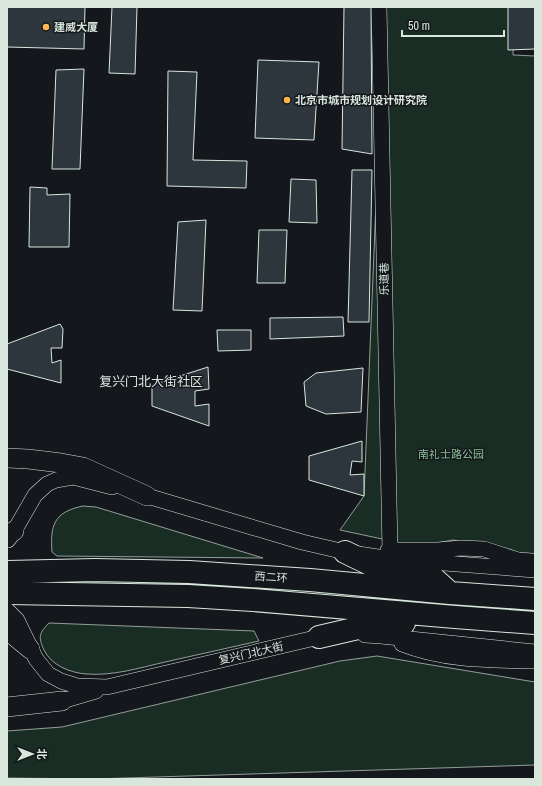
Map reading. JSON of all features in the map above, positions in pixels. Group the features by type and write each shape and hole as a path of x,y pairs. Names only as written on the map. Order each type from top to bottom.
{"highway":[{"path":"345,552 380,569 430,576 450,593"},
{"name":"西二环","path":"7,572 95,570 189,572 310,580 535,599"},
{"path":"7,594 188,596 535,623"},
{"path":"319,637 358,628 455,617"}],"main road":[{"path":"7,458 28,459 83,467 147,496"},
{"path":"7,630 30,648"},
{"path":"7,707 62,701"}],"street":[{"name":"乐道巷","path":"379,7 390,550"},
{"path":"9,535 35,495 47,484 56,480 73,477 147,496 302,542 345,552 391,559 535,570"},
{"path":"345,552 438,550 461,548 484,549 518,560 535,561"},
{"name":"复兴门北大街","path":"7,610 16,620 36,659 48,674 61,681 77,686 108,687 319,637 351,635 381,636 535,652"},
{"path":"381,636 416,649 441,655 472,660 535,661"},
{"path":"62,701 108,687"}],"green space":[{"name":"南礼士路公园","path":"384,7 514,7 513,55 535,56 535,557 493,547 453,540 427,545 401,543 340,530 364,496"},
{"path":"83,506 96,507 263,558 57,556 52,552 52,534 56,521 66,512"},
{"path":"49,623 254,631 259,641 126,671 106,674 87,674 68,670 56,664 47,655 42,646 40,635"},
{"path":"377,656 535,682 535,765 93,779 7,778 7,731 62,727 340,661"}],"building":[{"name":"建威大厦","path":"7,7 85,7 84,49 7,47"},
{"path":"112,7 137,7 135,74 109,73"},
{"path":"344,7 371,7 372,154 342,149"},
{"path":"508,7 535,7 535,49 508,50"},
{"name":"北京市城市规划设计研究院","path":"258,60 319,62 314,140 255,138"},
{"path":"84,69 80,169 52,169 56,70"},
{"path":"168,71 197,72 193,160 247,161 246,188 167,186"},
{"path":"352,170 372,170 369,322 348,322"},
{"path":"291,179 316,180 317,223 289,222"},
{"path":"30,187 47,188 47,195 70,194 69,247 29,247"},
{"path":"206,220 202,311 173,310 178,222"},
{"path":"259,230 287,230 285,283 257,283"},
{"path":"343,317 344,336 270,339 270,318"},
{"path":"60,324 63,329 62,348 51,348 52,363 61,360 61,383 7,369 7,344"},
{"path":"217,330 251,330 251,350 218,351"},
{"path":"208,367 209,389 195,391 195,406 209,404 209,426 152,406 152,385"},
{"path":"363,368 361,412 326,414 306,406 304,382 316,373"},
{"path":"362,441 362,462 352,461 350,475 364,474 364,496 309,480 309,456"}],"place":[{"name":"建威大厦","path":"46,27"},
{"name":"北京市城市规划设计研究院","path":"287,100"}],"district":[{"name":"复兴门北大街社区","path":"151,381"}]}
